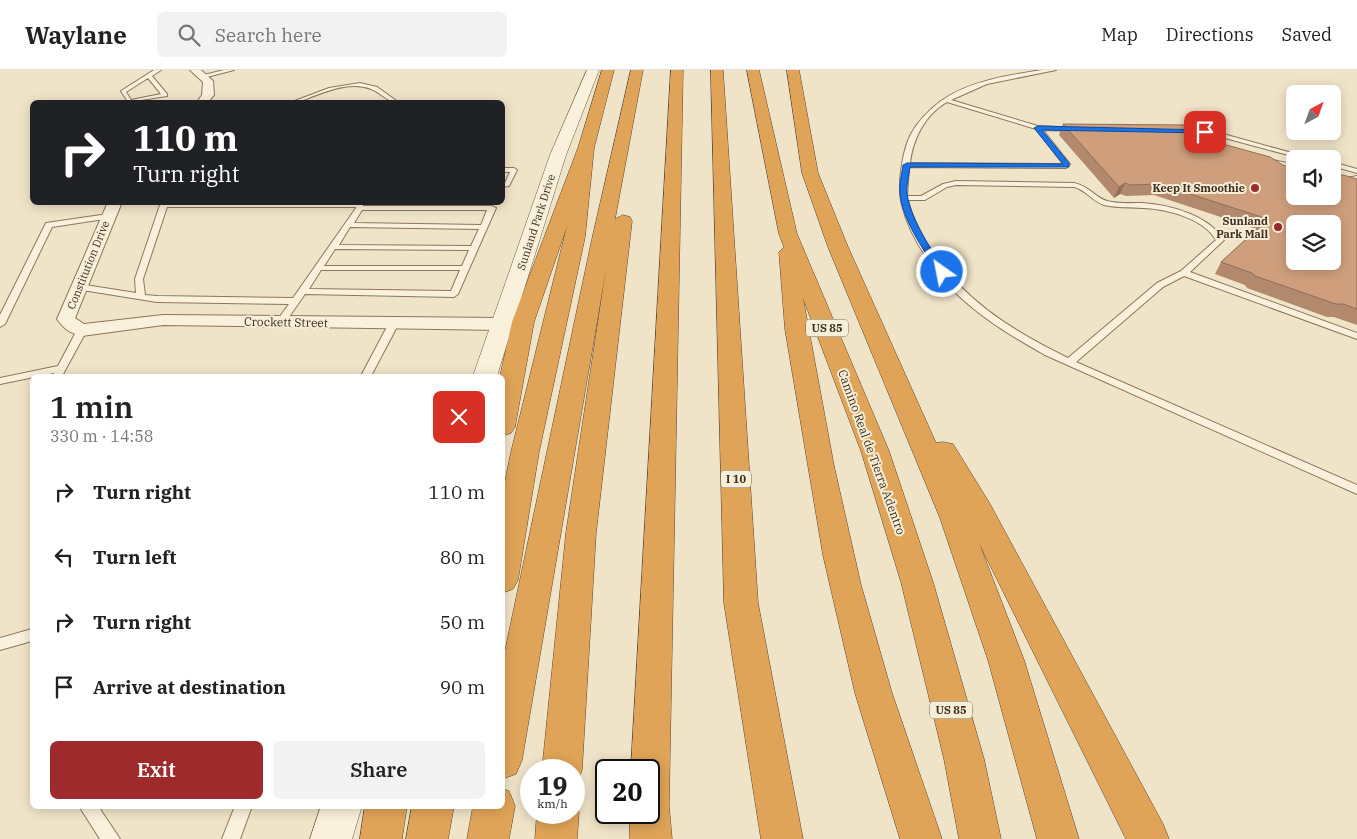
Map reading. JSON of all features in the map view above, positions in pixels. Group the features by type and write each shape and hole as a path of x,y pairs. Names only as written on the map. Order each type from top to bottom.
{"highway":[{"path":"505,415 523,322 586,148 608,70"},
{"path":"505,744 602,239 632,102 637,70"},
{"path":"651,759 677,70"},
{"name":"I 10","path":"717,70 742,602 772,789 782,839"},
{"name":"Camino Real de Tierra Adentro","path":"753,70 788,234 875,451 917,582 964,759 980,839"},
{"path":"793,70 810,173 838,247 955,518 1006,660 1056,831"},
{"path":"563,759 581,533 629,178 632,102"},
{"path":"505,563 525,452 575,237 586,148"},
{"path":"788,234 790,286 816,441 840,566 860,646 892,753 921,839"},
{"path":"888,360 979,512 1148,839"},
{"path":"381,839 386,809"},
{"path":"427,839 433,809"},
{"path":"477,839 478,809"},
{"path":"488,839 493,809"},
{"path":"556,839 557,824"},
{"path":"651,824 652,839"}],"main road":[{"name":"Sunland Park Drive","path":"486,374 558,155 593,70"},
{"path":"331,839 341,809"}],"street":[{"path":"199,73 208,81 208,94 204,100"},
{"name":"Constitution Drive","path":"77,328 66,319 111,210"},
{"name":"Crockett Street","path":"77,328 162,320 502,324"}],"lane":[{"path":"129,100 123,92 158,70"},
{"path":"199,73 230,70"},
{"path":"1053,70 994,81 946,100 926,114 917,126 911,139 903,188 904,198 909,214 942,272 965,297 1001,323 1069,363 1357,490"},
{"path":"140,100 165,95 149,76"},
{"path":"301,100 357,84 374,88 392,100"},
{"path":"946,100 1038,128 1084,129"},
{"path":"907,165 1066,166 1067,164 1038,128"},
{"path":"1189,131 1209,132 1286,152"},
{"path":"1209,132 1223,143"},
{"path":"1258,157 1286,165"},
{"path":"1341,167 1357,171"},
{"path":"505,170 514,170 507,185 505,185"},
{"path":"1341,179 1351,180 1357,178"},
{"path":"904,198 922,198 945,186 956,183 1080,186 1086,188 1101,202 1156,207 1210,226 1220,240 1184,273 1160,285 1069,363"},
{"path":"141,298 139,279 165,205"},
{"path":"281,322 360,205 492,208 454,294 302,291"},
{"path":"0,324 49,225 111,210"},
{"path":"348,225 484,227"},
{"path":"333,247 474,248"},
{"path":"318,268 466,268"},
{"path":"1184,273 1357,336"},
{"path":"79,287 141,298 295,301"},
{"path":"367,374 394,323"},
{"path":"47,374 60,372 77,328"},
{"path":"0,381 30,376"},
{"path":"0,644 30,636"},
{"path":"89,809 111,839"},
{"path":"230,839 243,809"}],"building":[{"name":"Sunland Park Mall","path":"1063,124 1191,125 1212,131 1201,138 1270,157 1286,166 1286,205 1341,205 1341,175 1357,179 1357,309 1343,304 1336,304 1221,262 1268,219 1159,184 1131,185 1125,183 1119,187"}],"place":[{"name":"Keep It Smoothie","path":"1255,188"},
{"name":"Sunland Park Mall","path":"1278,227"}],"route":[{"path":"942,272 909,214 903,193 907,165 1066,166 1067,164 1038,128 1205,132"}]}
